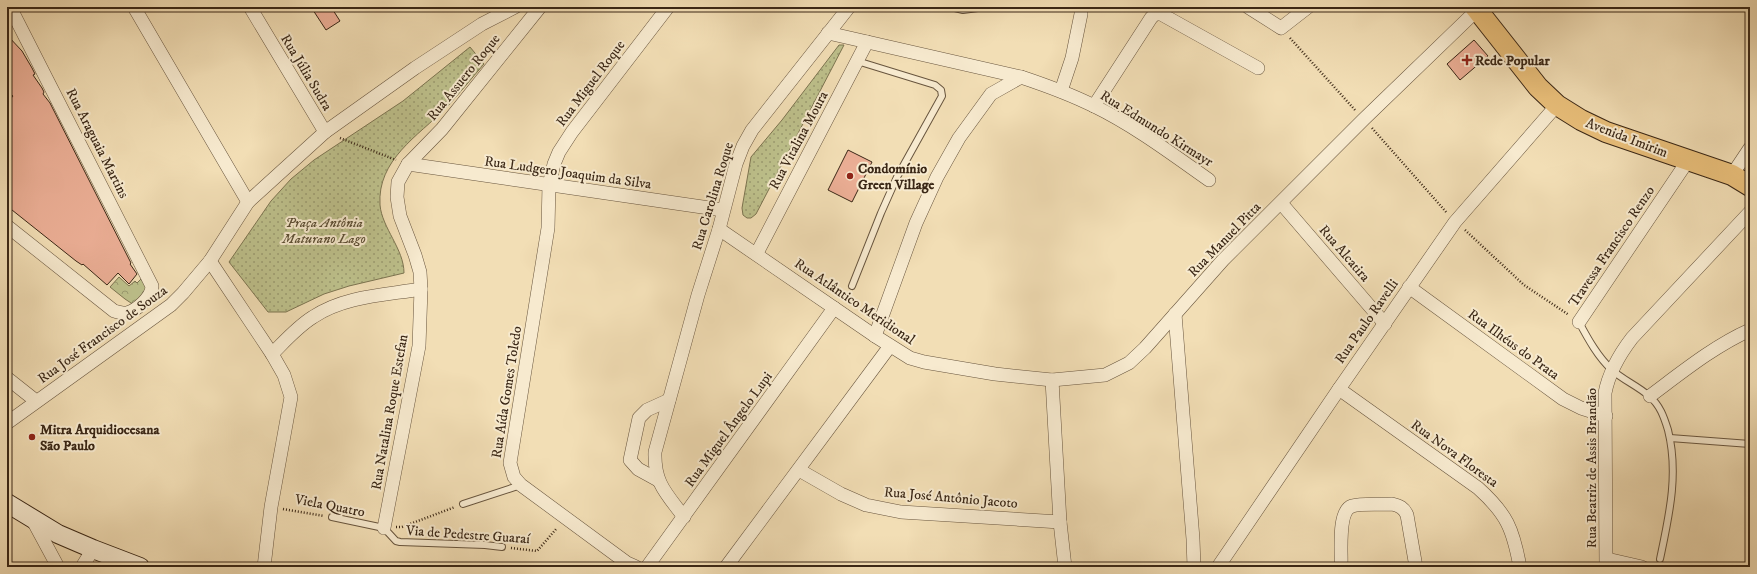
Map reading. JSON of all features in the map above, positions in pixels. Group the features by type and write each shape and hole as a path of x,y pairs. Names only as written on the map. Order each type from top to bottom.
{"main road":[{"name":"Avenida Imirim","path":"1476,8 1538,87 1557,105 1581,120 1606,132 1689,159 1732,175 1750,186"}],"street":[{"path":"7,10 10,7"},
{"name":"Rua Araguaia Martins","path":"7,226 114,311 121,313 128,312 144,302 150,295 152,286 10,7"},
{"path":"134,7 248,202 324,132 415,68 470,32 515,7"},
{"name":"Rua Júlia Sudra","path":"250,7 324,132"},
{"name":"Rua Assuero Roque","path":"408,164 442,130 540,7"},
{"name":"Rua Miguel Roque","path":"550,185 554,164 559,152 668,7"},
{"name":"Rua Carolina Roque","path":"684,517 658,480 655,468 655,452 698,296 720,229 741,152 752,130 849,7"},
{"path":"1060,91 1072,58 1081,14 1081,7"},
{"path":"1248,7 1281,28 1308,7"},
{"name":"Rua Manuel Pitta","path":"1175,314 1223,260 1476,8"},
{"path":"1094,106 1155,14 1161,14 1258,68"},
{"name":"Rua Edmundo Kirmayr","path":"828,33 1020,76 1060,91 1094,106 1134,129 1209,180"},
{"name":"Rua Vitalina Moura","path":"757,253 867,42"},
{"path":"875,336 916,223 937,177 959,138 990,94 1020,76"},
{"name":"Rua Paulo Ravelli","path":"1218,567 1338,389 1455,222 1557,105"},
{"path":"1732,175 1750,148"},
{"name":"Travessa Francisco Renzo","path":"1579,322 1689,159"},
{"name":"Rua Ludgero Joaquim da Silva","path":"408,164 724,210"},
{"name":"Rua Natalina Roque Estefan","path":"384,528 419,346 422,289 420,272 400,216 397,197 398,182 408,164"},
{"name":"Rua Aída Gomes Toledo","path":"550,185 548,228 510,463 514,478 521,485 627,563 636,567"},
{"name":"Rua José Francisco de Souza","path":"7,423 171,305 210,261 248,202"},
{"name":"Rua Alcatira","path":"1281,203 1385,324"},
{"name":"Rua Beatriz de Assis Brandão","path":"1606,563 1605,393 1612,370 1620,354 1632,338 1750,212"},
{"name":"Rua Atlântico Meridional","path":"720,229 757,253 890,346 910,358 924,362 996,374 1052,380 1105,375 1129,363 1146,348 1175,314"},
{"path":"210,261 272,354 284,375 291,396 271,507 264,567"},
{"name":"Rua Ilhéus do Prata","path":"1409,288 1563,399 1581,408 1606,416"},
{"path":"272,354 300,326 312,317 329,308 351,301 422,289"},
{"name":"Rua Miguel Ângelo Lupi","path":"647,567 834,308"},
{"path":"1175,314 1194,539 1194,567"},
{"path":"1650,396 1708,354 1737,335 1750,330"},
{"path":"726,567 890,346"},
{"path":"7,378 36,401"},
{"path":"1052,380 1060,522 1065,567"},
{"name":"Rua Nova Floresta","path":"1338,389 1478,488 1493,501 1504,515 1515,539 1520,567"},
{"name":"Rua Carolina Roque","path":"658,480 638,469 630,460 639,418 647,410 669,400"},
{"name":"Rua José Antônio Jacoto","path":"799,470 841,494 873,506 901,512 1060,522"},
{"path":"7,503 58,534 140,567"},
{"path":"1341,567 1342,520 1344,512 1352,506 1392,504 1399,506 1407,515 1416,567"},
{"path":"30,516 58,567"},
{"path":"82,567 93,549"},
{"path":"1606,563 1642,567"}],"lane":[{"path":"951,7 963,10 985,7"},
{"path":"852,286 897,177 942,96 941,90 935,85 857,61"},
{"name":"Travessa Francisco Renzo","path":"1579,322 1588,339 1612,370 1650,396"},
{"path":"1650,396 1664,416 1670,438 1673,470 1672,490 1660,559"},
{"path":"1670,438 1750,444"},
{"path":"464,504 521,485"},
{"name":"Viela Quatro","path":"332,517 384,528"},
{"name":"Via de Pedestre Guaraí","path":"384,528 396,541 400,542 502,547"}],"path":[{"path":"1281,28 1364,119"},
{"path":"324,132 408,164"},
{"path":"384,528 402,527 464,504"},
{"name":"Viela Quatro","path":"271,507 332,517"},
{"name":"Via de Pedestre Guaraí","path":"502,547 537,551 566,518"}],"green space":[{"path":"839,45 844,45 756,214 751,218 747,218 743,215 742,208 751,157 782,120"},
{"name":"Praça Antônia Maturano Lago","path":"470,47 484,64 446,108 401,150 385,175 381,189 380,205 385,222 401,255 404,273 349,286 324,294 286,312 268,312 229,262 271,201 291,179 314,160 403,101"},
{"path":"119,277 129,286 135,281 137,283 141,279 147,287 147,293 134,305 110,287"}],"building":[{"path":"311,7 331,7 340,21 326,30"},
{"path":"7,35 22,51 32,68 35,74 33,75 42,88 44,92 43,94 50,103 131,263 130,264 137,274 129,284 118,273 107,285 83,264 82,265 76,261 7,206 7,103 13,96 7,91"},
{"name":"Rede Popular","path":"1474,40 1488,56 1460,80 1447,64"},
{"name":"Condomínio Green Village","path":"848,150 872,162 852,202 828,190"}],"place":[{"name":"Rede Popular","path":"1467,60"},
{"name":"Condomínio Green Village","path":"850,176"},
{"name":"Mitra Arquidiocesana São Paulo","path":"32,437"}]}
